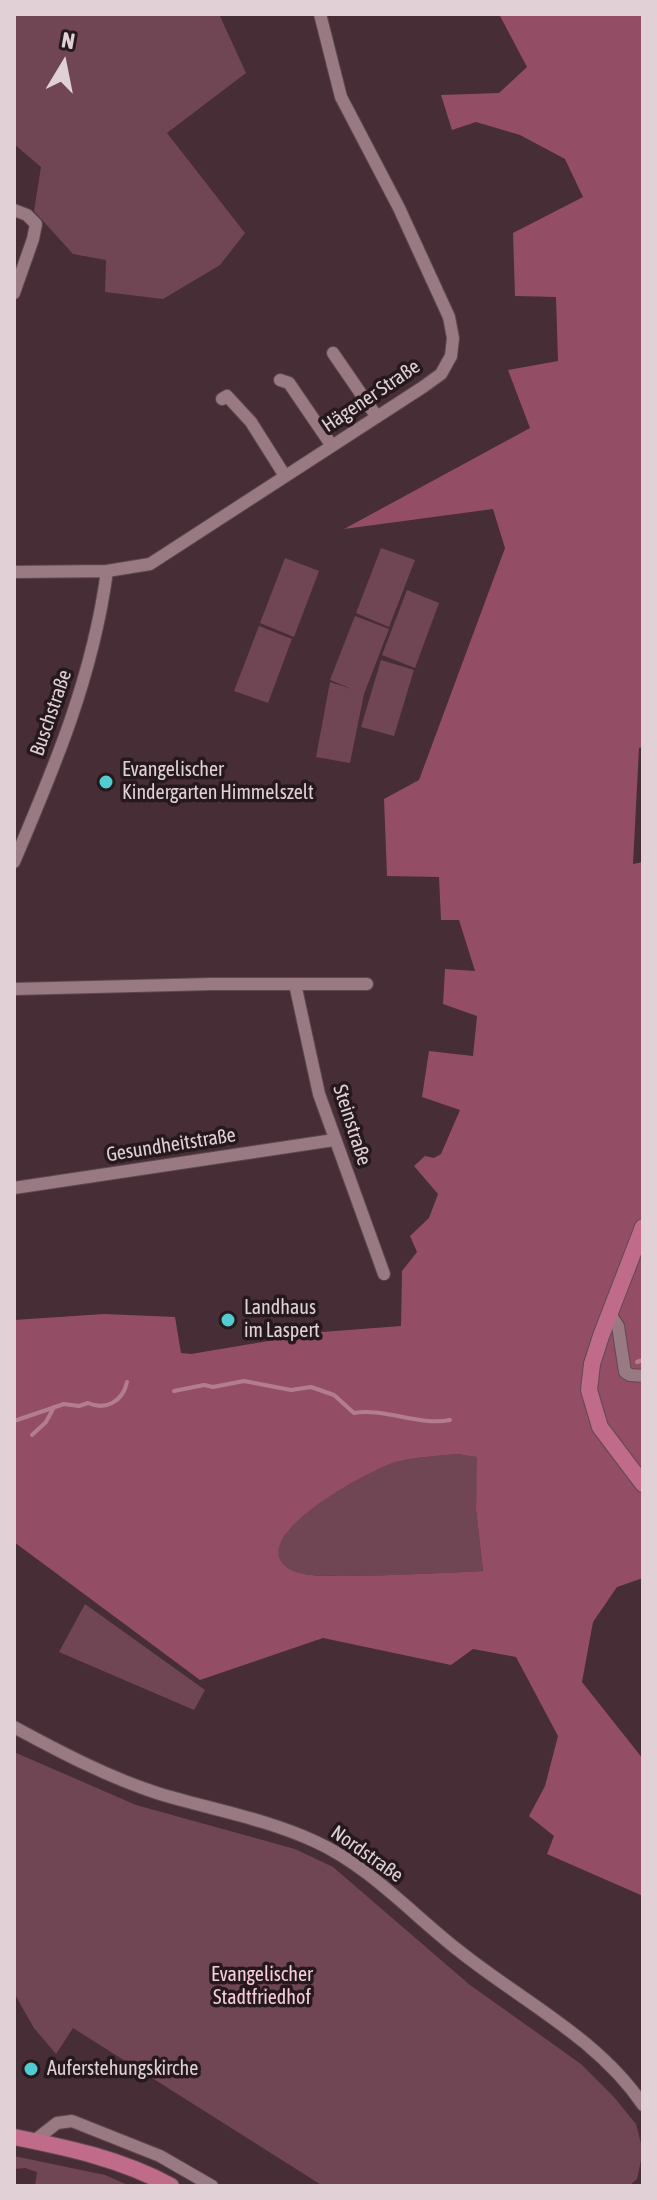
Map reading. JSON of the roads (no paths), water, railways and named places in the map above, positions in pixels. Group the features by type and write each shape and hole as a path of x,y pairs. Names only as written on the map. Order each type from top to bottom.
{"main road":[{"path":"643,1227 592,1364 589,1390 600,1427 643,1484"},
{"path":"14,2137 97,2154 171,2186"}],"street":[{"name":"Hägener Straße","path":"14,572 132,569 167,555 441,374 451,356 453,338 449,317 438,289 341,97 320,14"},
{"path":"14,210 27,215 36,227 14,293"},
{"path":"333,353 377,417"},
{"path":"280,380 289,383 332,446"},
{"path":"222,399 227,396 251,422 285,476"},
{"name":"Buschstraße","path":"14,862 87,675 107,571"},
{"name":"Steinstraße","path":"295,984 319,1094 384,1274"},
{"path":"14,989 367,984"},
{"name":"Gesundheitstraße","path":"14,1188 334,1140"},
{"path":"610,1314 618,1326 625,1372 643,1376"},
{"name":"Nordstraße","path":"14,1727 106,1773 155,1792 286,1829 337,1854 497,1981 598,2053 618,2072 643,2105"},
{"path":"34,2141 57,2123 72,2121 160,2156 212,2186"}],"waterway":[{"path":"637,1362 643,1360"},
{"path":"174,1391 244,1381 291,1390 311,1387 334,1395 354,1413 378,1413 426,1421 450,1420"},
{"path":"14,1421 64,1404 101,1406 113,1403 122,1394 127,1382"},
{"path":"32,1435 46,1422 54,1407"}],"place":[{"name":"Evangelischer Kindergarten Himmelszelt","path":"106,782"},
{"name":"Landhaus im Laspert","path":"228,1320"},
{"name":"Auferstehungskirche","path":"31,2069"}],"park label":[{"name":"Evangelischer Stadtfriedhof","path":"262,1986"}]}
